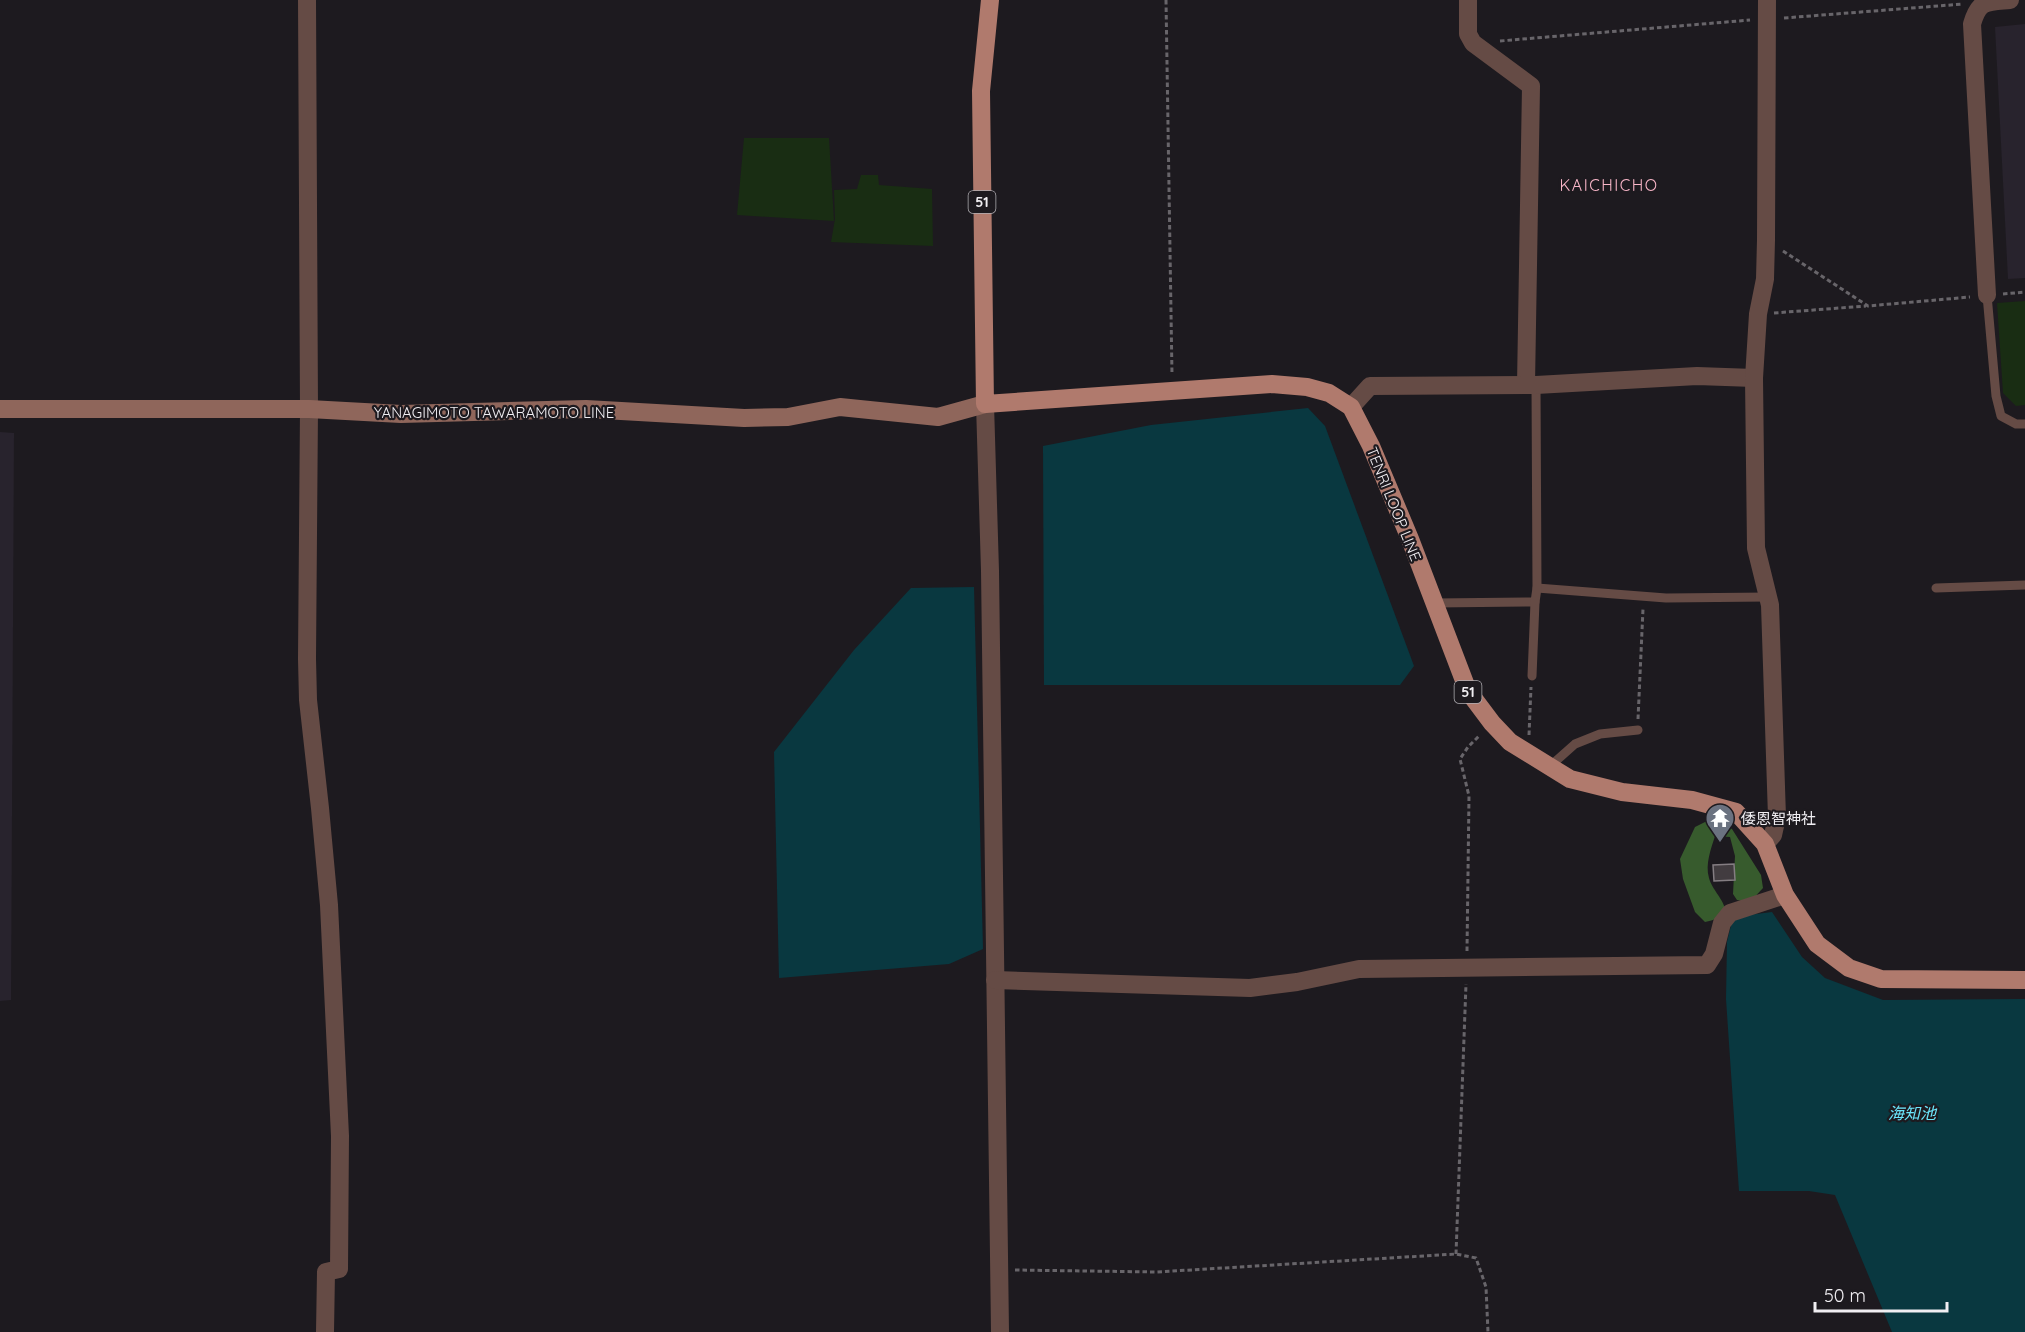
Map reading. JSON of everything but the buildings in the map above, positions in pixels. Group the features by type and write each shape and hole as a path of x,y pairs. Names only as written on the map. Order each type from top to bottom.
{"main road":[{"name":"51","path":"985,404 981,91 990,0"},
{"path":"985,404 1272,384 1307,387 1329,393 1352,407"},
{"name":"YANAGIMOTO TAWARAMOTO LINE","path":"0,409 309,409 401,414 586,409 744,418 789,417 840,407 938,417 985,404"},
{"name":"TENRI LOOP LINE","path":"1352,407 1371,446 1468,691 1509,742 1570,779 1622,792 1692,800 1736,812 1765,844 1785,896 1817,944 1849,969 1881,979 2025,980"}],"street":[{"path":"308,0 308,700 329,905 340,1136 339,1269 326,1272 325,1332"},
{"path":"1468,0 1468,34 1473,43 1531,86 1531,385"},
{"path":"1765,844 1773,835 1777,817 1770,605 1756,548 1754,378 1758,314 1765,279 1767,0"},
{"path":"1986,295 1972,24 1976,10 1985,2 2010,0"},
{"path":"1352,407 1370,386 1531,385 1697,376 1754,378"},
{"path":"985,404 990,571 1000,1332"},
{"path":"995,980 1250,988 1297,982 1359,969 1707,965 1714,954 1722,923 1730,913 1785,896"}],"lane":[{"path":"1986,295 1996,396 2001,416 2016,424 2025,424"},
{"path":"1531,385 1537,588 1532,676"},
{"path":"1936,588 2025,585"},
{"path":"1537,588 1666,598 1768,597"},
{"path":"1435,603 1535,602"},
{"path":"1549,767 1575,744 1600,734 1638,730"}],"path":[{"path":"1166,0 1173,392"},
{"path":"1473,43 1985,2"},
{"path":"1766,240 1868,306"},
{"path":"1758,314 1986,295"},
{"path":"1638,730 1643,595"},
{"path":"1528,754 1532,676"},
{"path":"998,1270 1157,1272 1456,1254 1476,1258 1486,1287 1488,1332"}],"shaded area":[{"path":"2025,24 2025,278 2008,279 1995,27"},
{"path":"0,432 14,433 11,1000 0,1001"}],"green space":[{"path":"744,138 829,138 834,221 737,215"},
{"path":"861,175 878,175 879,185 932,189 933,246 831,242 835,219 834,190 857,189"},
{"path":"2025,301 2025,405 2016,406 2003,393 1997,303"},
{"path":"1707,821 1720,822 1732,829 1761,875 1763,888 1750,902 1737,900 1733,894 1735,856 1730,837 1715,836 1709,857 1708,873 1725,910 1717,919 1705,922 1695,912 1683,879 1680,859 1695,827"}],"water":[{"path":"1308,408 1325,426 1414,666 1400,685 1044,685 1043,446 1151,425"},
{"path":"974,587 983,949 949,964 779,978 774,752 854,650 911,588"},
{"name":"海知池","path":"1772,912 1802,957 1825,978 1883,1000 2025,999 2025,1332 1892,1332 1835,1195 1809,1191 1739,1191 1726,999 1727,942 1733,917"}],"place":[{"name":"倭恩智神社","path":"1720,844"}],"district":[{"name":"KAICHICHO","path":"1609,185"}]}
